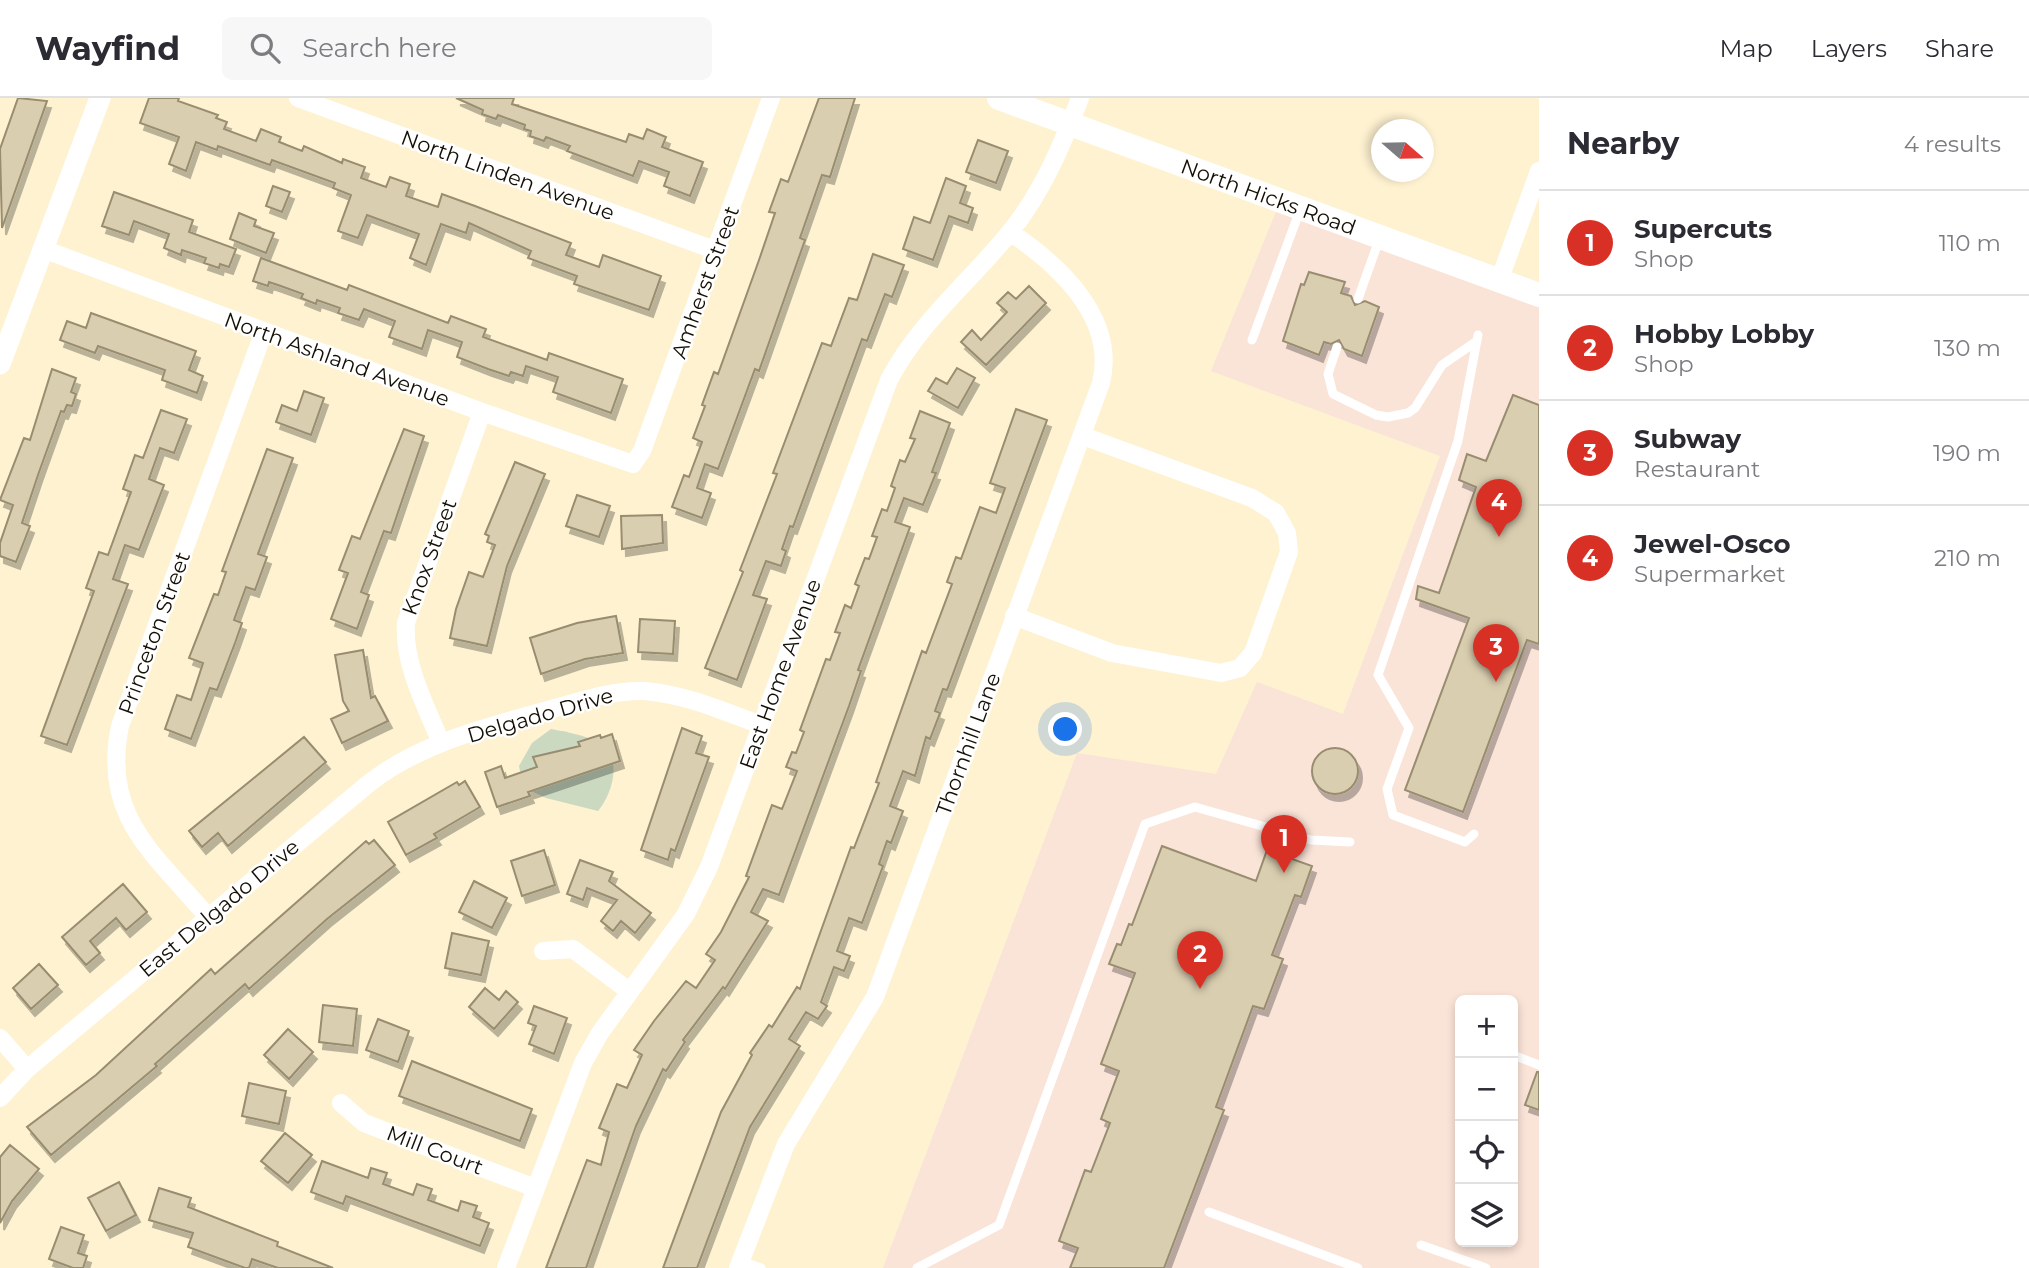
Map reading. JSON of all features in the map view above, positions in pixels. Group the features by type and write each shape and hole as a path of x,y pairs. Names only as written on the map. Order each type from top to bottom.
{"main road":[{"name":"North Hicks Road","path":"999,98 1539,295"}],"street":[{"path":"0,364 100,98"},
{"name":"North Linden Avenue","path":"299,98 717,251"},
{"name":"Amherst Street","path":"633,464 642,451 771,98"},
{"name":"East Home Avenue","path":"506,1268 583,1063 629,991 686,914 709,867 889,380 916,335 1010,232 1041,188 1080,98"},
{"path":"1499,281 1539,171"},
{"name":"Thornhill Lane","path":"740,1264 786,1144 875,997 1014,616 1083,436 1103,374 1100,333 1078,292 1033,247 1010,232"},
{"name":"North Ashland Avenue","path":"43,249 482,412 633,464"},
{"name":"Princeton Street","path":"208,917 142,841 127,816 119,797 115,751 120,726 264,331"},
{"name":"Knox Street","path":"441,743 413,672 405,638 405,623 482,412"},
{"path":"1014,616 1112,653 1221,673 1240,668 1253,653 1289,552 1287,533 1276,513 1252,498 1083,436"},
{"name":"Delgado Drive","path":"441,743 608,694 634,691 685,698 761,725"},
{"name":"East Delgado Drive","path":"4,1094 27,1069 386,770 441,743"},
{"path":"543,951 573,949 629,991"},
{"path":"0,1038 27,1069"},
{"name":"Mill Court","path":"341,1103 364,1123 535,1188"}],"lane":[{"path":"1252,340 1300,210"},
{"path":"1358,299 1379,238"},
{"path":"1337,346 1328,374 1333,394 1345,402 1388,417 1415,408 1442,365 1478,338 1458,441 1378,675 1409,728 1387,789 1393,815 1465,842 1474,834"},
{"path":"917,1268 999,1225 1145,824 1195,807 1311,841 1350,842"},
{"path":"1518,1057 1539,1065"},
{"path":"1209,1212 1358,1268"},
{"path":"1421,1245 1486,1268"},
{"path":"740,1264 761,1268"}],"shaded area":[{"path":"1280,202 1539,295 1539,1268 883,1268 1077,753 1216,774 1257,682 1343,714 1440,456 1211,371"}],"green space":[{"path":"551,729 593,740 607,750 613,776 608,795 598,811 546,798 523,787 519,766 532,743"}],"building":[{"path":"18,98 47,101 2,228 0,149"},
{"path":"149,98 179,98 178,101 218,115 216,118 227,122 224,129 256,141 261,129 281,137 279,142 302,151 304,146 342,163 343,159 365,167 361,178 386,187 390,177 410,184 406,196 438,207 442,194 475,206 571,243 566,255 599,267 603,255 661,276 649,310 574,284 577,276 528,258 531,251 469,223 466,233 441,224 426,265 410,258 419,234 367,215 358,238 338,231 351,195 333,188 335,183 272,160 270,165 218,146 217,150 196,142 186,171 169,164 179,137 140,123"},
{"path":"456,98 514,98 512,104 626,142 629,134 643,139 647,129 666,137 662,147 703,162 690,196 664,186 669,172 639,161 633,176 567,151 570,146 546,137 544,141 530,136 531,131 524,129 525,125 498,115 496,119 482,114 483,110"},
{"path":"819,98 855,98 830,177 822,175 800,238 805,240 759,371 755,369 718,469 705,464 697,488 711,493 702,518 672,507 684,475 689,477 702,442 693,438 705,406 702,405 714,372 718,374 759,260 775,213 769,212 781,179 788,182"},
{"path":"978,140 1008,151 996,183 966,172"},
{"path":"946,178 966,186 960,203 973,208 968,223 949,216 933,260 903,249 914,217 930,223"},
{"path":"273,186 290,192 282,212 266,206"},
{"path":"114,192 193,220 189,232 236,249 229,267 220,264 219,268 204,263 206,258 182,250 181,255 164,248 169,234 134,221 129,235 102,226"},
{"path":"239,213 256,220 254,226 274,233 266,253 230,239"},
{"path":"873,254 904,265 892,297 885,294 867,341 862,339 793,527 790,526 782,549 786,551 781,566 766,561 753,595 767,599 737,680 705,668 743,572 740,570 777,474 773,473 822,343 831,346 849,298 857,300"},
{"path":"261,258 347,290 349,285 448,323 451,316 486,329 483,337 547,360 549,353 623,379 611,413 553,392 558,377 526,366 523,376 511,372 509,376 488,369 457,357 462,342 428,330 422,349 389,337 395,321 364,309 359,320 338,313 340,308 301,298 303,294 269,282 268,286 253,281"},
{"path":"1309,272 1345,282 1341,293 1351,296 1355,305 1365,301 1379,307 1362,356 1344,349 1339,340 1331,344 1324,342 1319,355 1283,341 1301,284 1304,285"},
{"path":"1029,286 1046,303 986,365 961,342 972,330 981,340 1007,312 997,303 1008,292 1016,299"},
{"path":"91,313 196,351 189,370 203,376 197,393 162,380 165,370 98,346 95,353 60,340 67,321 86,328"},
{"path":"957,368 975,378 958,408 928,391 936,378 947,384"},
{"path":"52,369 76,378 71,392 76,394 72,406 67,405 64,412 61,411 38,475 22,523 30,526 16,562 0,556 0,543 13,505 0,500 24,438 30,440"},
{"path":"304,391 324,398 311,435 276,422 282,405 297,411"},
{"path":"1513,395 1539,405 1539,644 1527,640 1463,812 1405,790 1469,618 1416,599 1418,586 1439,593 1476,487 1459,480 1467,454 1486,461"},
{"path":"1016,409 1047,420 947,690 943,689 935,711 940,713 930,739 926,737 915,776 903,771 890,806 903,811 891,843 887,841 879,864 883,866 862,923 849,918 837,951 850,956 844,971 834,967 821,1002 827,1006 818,1019 806,1012 789,1039 800,1046 750,1127 697,1268 663,1268 721,1112 752,1055 750,1053 769,1025 772,1027 797,987 800,989 851,847 854,848 879,783 876,782 922,651 926,653 952,584 947,582 956,557 961,559 980,507 996,513 1005,488 990,483"},
{"path":"161,410 187,419 174,453 160,448 149,479 164,485 139,550 125,545 113,579 128,584 67,745 41,736 94,591 86,588 99,552 108,555 131,492 123,489 135,455 143,458"},
{"path":"920,411 950,423 932,472 936,473 923,505 904,498 895,522 910,527 858,670 861,671 849,706 779,895 763,889 751,912 768,921 725,989 723,987 683,1040 685,1042 666,1071 663,1069 636,1126 586,1268 546,1268 587,1160 601,1165 609,1132 599,1128 617,1084 627,1088 642,1055 634,1050 686,981 696,988 715,960 706,954 721,932 749,877 746,876 772,805 782,809 797,771 786,767 792,752 796,753 804,732 800,730 826,659 830,660 840,633 835,632 845,605 851,608 859,586 855,584 877,537 872,536 882,509 887,511 895,488 891,486 900,460 905,462 915,439 910,438"},
{"path":"404,429 424,436 391,533 384,531 361,592 369,595 357,629 331,619 348,573 339,570 352,536 360,539"},
{"path":"267,449 293,458 258,554 267,557 255,590 246,587 234,620 242,623 235,643 217,690 210,688 191,739 165,729 177,695 191,700 203,663 189,658 214,594 218,595 226,572 222,571"},
{"path":"515,462 545,474 507,566 487,646 450,638 456,609 469,572 483,577 495,545 487,542 489,536 485,534"},
{"path":"577,495 610,506 599,537 566,526"},
{"path":"662,515 663,543 622,549 621,516"},
{"path":"616,616 623,653 585,659 541,674 530,638 577,623"},
{"path":"640,619 675,621 673,654 638,652"},
{"path":"363,650 371,698 375,696 388,721 342,743 331,719 349,711 343,701 335,655"},
{"path":"682,728 702,736 696,753 709,757 675,851 671,849 668,860 641,850"},
{"path":"612,734 620,761 528,792 530,796 497,807 485,772 501,766 505,778 537,767 533,757 580,746 578,742"},
{"path":"304,737 326,762 228,846 218,833 202,847 189,831"},
{"path":"1335,748 1344,749 1351,755 1357,762 1357,780 1351,787 1344,793 1335,794 1326,793 1319,787 1313,780 1312,771 1313,762 1319,755 1326,749"},
{"path":"465,781 480,807 434,834 437,838 406,855 388,822 457,782 459,785"},
{"path":"374,840 395,865 327,919 249,989 245,984 155,1064 157,1066 51,1155 27,1127 96,1075 211,969 215,974 366,841 369,844"},
{"path":"1162,846 1256,881 1267,850 1312,866 1301,897 1295,895 1272,955 1283,959 1264,1009 1253,1006 1216,1107 1224,1110 1164,1268 1070,1268 1078,1248 1059,1241 1085,1170 1091,1172 1110,1123 1101,1119 1119,1071 1101,1064 1135,973 1109,964 1117,944 1121,945 1129,924 1132,925"},
{"path":"544,850 555,885 522,896 511,861"},
{"path":"580,860 613,872 609,881 651,913 635,933 621,921 613,931 601,921 617,900 587,888 583,900 567,894"},
{"path":"474,881 507,898 492,928 459,912"},
{"path":"123,884 147,912 126,930 116,918 90,941 100,953 86,965 62,937"},
{"path":"452,933 489,941 481,975 445,968"},
{"path":"39,964 58,985 31,1009 13,988"},
{"path":"485,988 499,1000 506,991 518,1002 494,1029 469,1007"},
{"path":"323,1005 357,1009 353,1046 319,1042"},
{"path":"534,1006 567,1018 554,1054 529,1044 536,1026 528,1023"},
{"path":"378,1019 409,1031 398,1062 366,1050"},
{"path":"288,1029 313,1052 289,1079 264,1055"},
{"path":"412,1061 532,1109 520,1141 399,1096"},
{"path":"1539,1072 1539,1110 1525,1105"},
{"path":"249,1083 286,1091 279,1124 242,1116"},
{"path":"285,1133 312,1155 288,1183 261,1161"},
{"path":"10,1145 39,1169 12,1201 0,1223 0,1157"},
{"path":"322,1161 368,1178 371,1168 387,1173 383,1184 413,1195 417,1184 432,1189 428,1200 458,1211 461,1201 477,1206 473,1217 489,1223 480,1246 346,1196 343,1204 311,1192"},
{"path":"119,1182 136,1215 106,1231 88,1198"},
{"path":"159,1188 191,1198 188,1207 278,1242 277,1246 333,1268 278,1268 252,1259 249,1268 245,1268 188,1247 193,1233 149,1220"},
{"path":"61,1227 84,1235 78,1253 87,1256 83,1268 73,1268 49,1259"}],"place":[{"name":"Jewel-Osco","path":"1499,537"},
{"name":"Subway","path":"1496,682"},
{"name":"Supercuts","path":"1284,873"},
{"name":"Hobby Lobby","path":"1200,989"}]}
